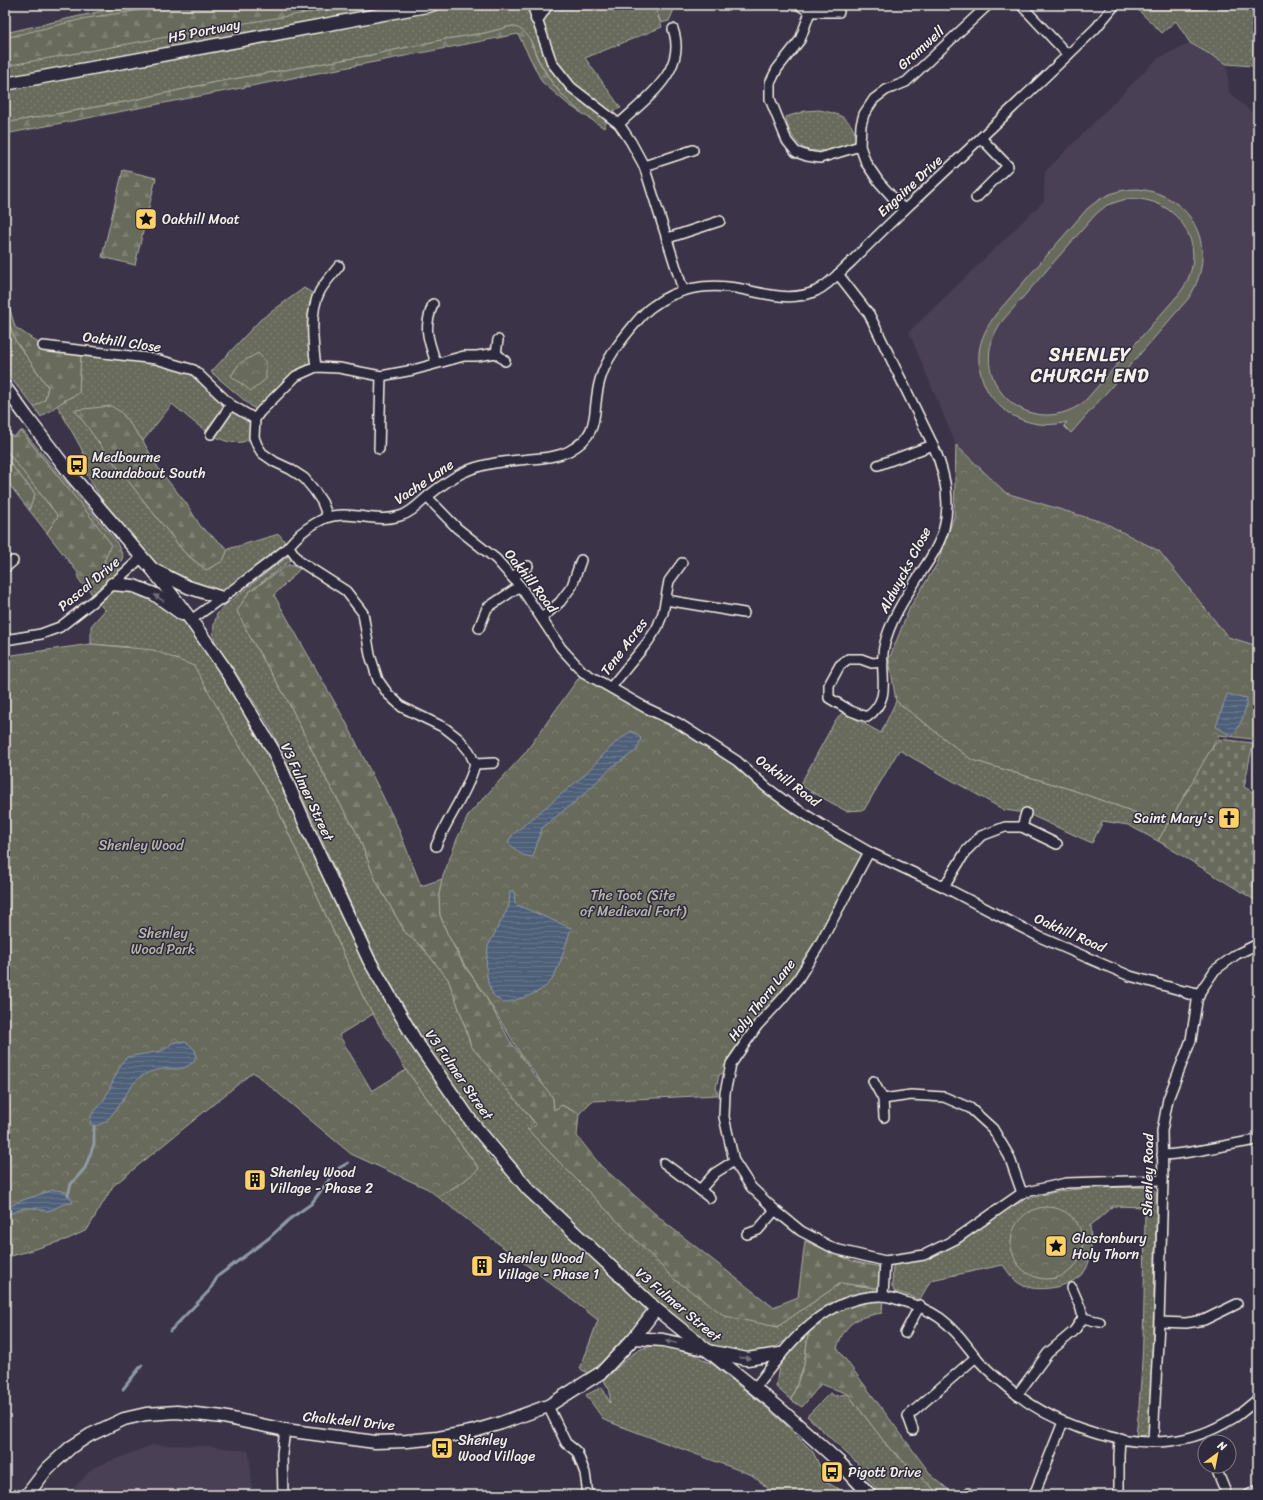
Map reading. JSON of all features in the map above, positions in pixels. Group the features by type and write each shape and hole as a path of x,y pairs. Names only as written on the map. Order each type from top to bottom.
{"street":[{"name":"H5 Portway","path":"5,84 432,5"},
{"path":"532,5 552,63 571,87 619,124 644,166 668,238 683,290"},
{"path":"537,20 546,5"},
{"path":"799,5 810,12 839,12"},
{"name":"Gramwell","path":"904,210 879,182 866,163 860,146 861,125 864,114 874,99 886,90 906,82 988,5"},
{"path":"1021,5 1068,55"},
{"name":"Engaine Drive","path":"683,290 713,286 735,288 782,297 801,295 816,291 838,274 981,138 1096,28 1116,5"},
{"path":"810,12 800,40 777,69 770,83 770,99 787,141 796,152 807,156 820,158 860,146"},
{"path":"619,124 662,83 669,73 677,47 676,36 673,29"},
{"path":"976,198 1008,166 981,138"},
{"path":"644,166 693,150"},
{"path":"668,238 720,221"},
{"path":"316,367 312,337 315,308 320,291 339,266"},
{"name":"Aldwycks Close","path":"838,274 869,314 941,463 946,484 947,502 944,528 935,552 907,595 884,647 883,696 875,712 867,717 851,711 829,698 829,685 840,664 848,659 861,659 872,663 883,662"},
{"name":"Vache Lane","path":"191,620 288,547 297,536 312,525 328,517 351,515 383,519 401,516 411,511 439,487 463,473 482,466 550,457 568,452 590,434 594,423 599,383 608,360 615,348 646,311 666,297 683,290"},
{"path":"433,304 428,316 427,333 436,363"},
{"path":"496,353 498,340"},
{"name":"Oakhill Close","path":"43,346 156,359 194,370 231,405 255,419"},
{"path":"328,517 322,502 304,478 262,453 254,438 255,419 260,412 296,376 316,367 339,368 381,376 413,370 464,356 496,353"},
{"path":"496,353 505,361"},
{"path":"378,449 381,376"},
{"path":"5,386 72,476 154,570 188,587 222,598"},
{"path":"211,434 231,405"},
{"path":"878,465 933,446"},
{"name":"Oakhill Road","path":"427,497 457,528 496,559 520,586 561,648 583,672 646,708 678,723 737,761 766,787 789,804 869,852 944,887 1042,938 1130,976 1193,993"},
{"path":"288,547 298,561 346,591 363,613 370,655 378,680 388,694 402,707 445,728 459,739 469,751 475,764 472,775 449,821 441,833 436,846"},
{"name":"Pascal Drive","path":"5,640 41,634 60,627 81,612 142,557"},
{"path":"542,618 560,602 572,586 581,560"},
{"path":"5,568 13,561"},
{"name":"Tene Acres","path":"611,687 657,628 663,613 669,581 682,563"},
{"path":"512,577 528,566"},
{"name":"V3 Fulmer Street","path":"154,570 223,666 273,750 308,830 369,960 416,1040 473,1124 528,1189 656,1309 808,1433 870,1495"},
{"path":"112,584 134,586 154,594 191,620"},
{"path":"479,628 487,608 520,586"},
{"path":"666,600 744,613"},
{"path":"475,764 494,763"},
{"path":"1022,827 1026,813"},
{"path":"944,887 966,851 981,836 1005,827 1022,827 1057,844"},
{"name":"Holy Thorn Lane","path":"869,852 818,947 798,979 757,1026 731,1064 725,1093 724,1117 734,1161 751,1186 775,1210 801,1230 835,1249 885,1261 924,1255 956,1239 1022,1193 1066,1183 1163,1180"},
{"name":"Shenley Road","path":"1153,1441 1159,1322 1163,1180 1162,1131 1168,1099 1191,1040 1193,993 1215,970 1236,954 1258,944"},
{"path":"873,1081 883,1099 884,1117"},
{"path":"883,1099 911,1095 944,1097 970,1108 992,1129 1009,1156 1022,1193"},
{"path":"1162,1155 1178,1155 1204,1151 1232,1143 1258,1140"},
{"path":"700,1190 715,1173 734,1161"},
{"path":"664,1163 710,1198"},
{"path":"747,1234 761,1233 775,1210"},
{"path":"882,1296 885,1261"},
{"path":"1017,1395 1048,1353 1074,1331 1083,1318 1081,1309 1072,1288"},
{"path":"754,1388 780,1354 807,1327 826,1311 847,1302 882,1296 920,1305 941,1318 960,1336 976,1357 1017,1395 1046,1414 1062,1422 1104,1435 1120,1438 1170,1441 1203,1433 1233,1419 1258,1399"},
{"path":"1159,1322 1186,1324 1204,1320 1237,1304"},
{"path":"905,1333 920,1305"},
{"name":"Chalkdell Drive","path":"27,1495 47,1469 71,1447 90,1435 124,1419 146,1414 177,1412 223,1417 285,1430 375,1442 407,1441 472,1432 548,1406 602,1372 634,1338 656,1309"},
{"path":"1083,1318 1100,1322"},
{"path":"634,1338 662,1340 747,1359 780,1354"},
{"path":"913,1430 908,1416 976,1357"},
{"path":"548,1406 566,1443 577,1452 585,1473 588,1495"},
{"path":"1032,1495 1036,1490 1062,1422"},
{"path":"283,1495 282,1454 285,1430"},
{"path":"1119,1495 1120,1438"},
{"path":"1218,1474 1227,1495"},
{"path":"1248,1495 1258,1490"}],"shaded area":[{"path":"1190,43 1227,64 1229,92 1258,118 1258,646 1228,637 1159,551 1121,530 1090,518 1038,508 1006,493 956,445 909,332 1044,201 1045,172 1157,59"},
{"path":"152,1445 206,1446 249,1451 253,1495 67,1495 93,1468"}],"green space":[{"path":"128,5 532,5 537,19 546,5 654,5 662,27 585,58 621,108 614,111 610,115 604,128 580,112 565,98 551,81 538,59 530,39 512,26 485,33 446,39 371,55 216,82 130,101 5,123 5,33"},
{"path":"175,5 354,5 5,66 5,38 87,18"},
{"path":"654,5 677,5 669,21 661,23"},
{"path":"1136,5 1176,5 1199,10 1201,5 1257,5 1253,66 1227,64 1190,43 1176,21 1162,33 1135,7"},
{"path":"512,26 518,28 526,34 531,42 537,58 550,80 560,93 580,112 569,105 542,82 518,34 5,134 5,123 130,101 216,82 371,55 446,39 485,33"},
{"path":"819,110 833,113 845,118 852,127 856,142 830,150 821,151 812,151 804,148 798,143 789,129 786,117 805,111"},
{"path":"123,170 156,178 135,265 102,257"},
{"path":"1131,189 1158,193 1174,202 1187,214 1196,228 1201,245 1202,262 1197,281 1188,299 1071,433 1064,426 1067,422 1050,424 1034,423 1019,418 1005,410 994,400 985,386 980,371 979,353 985,332 996,314 1087,209 1099,200 1111,194","holes":["1126,199 1145,200 1162,206 1176,216 1186,229 1192,244 1193,261 1188,278 1178,295 1084,402 1062,413 1041,415 1022,409 1006,398 995,382 990,362 992,341 1003,320 1096,214 1107,205"]},
{"path":"304,288 314,294 311,361 257,411 211,372 260,320"},
{"path":"5,291 15,327 43,346 81,351 79,393 65,400 41,417 34,407 45,400 48,387 15,340 5,311"},
{"path":"5,311 15,340 48,387 45,400 34,407 5,371"},
{"path":"81,351 156,359 194,370 255,419 254,437 242,442 233,442 214,436 172,404 143,441 121,412 92,409 76,410 107,454 184,552 206,570 222,561 228,549 279,534 289,547 222,598 188,587 157,565 100,497 83,468 88,463 57,405 79,393"},
{"path":"258,353 266,362 266,379 251,391 231,376 239,364"},
{"path":"111,406 121,412 143,441 160,471 186,503 201,527 228,549 223,561 206,570 184,552 107,454 75,410"},
{"path":"5,426 13,437 21,431 111,544 99,575 85,588 78,578 78,573 47,533 58,516 5,449"},
{"path":"21,431 23,431 116,541 123,556 113,584 134,586 191,620 273,750 369,960 473,1124 489,1158 527,1188 507,1157 478,1121 427,1048 373,952 271,729 233,668 216,644 213,635 217,614 224,606 292,553 295,557 249,592 250,637 288,701 326,779 358,835 376,881 405,932 423,948 448,979 471,1046 515,1097 534,1123 527,1129 675,1280 777,1327 841,1283 883,1289 883,1296 809,1328 804,1365 791,1400 776,1387 779,1366 793,1345 807,1329 786,1340 770,1351 747,1359 709,1351 656,1309 595,1376 580,1369 598,1320 438,1197 464,1181 479,1168 406,1070 364,999 276,806 220,713 129,647 91,644 91,626 105,610 95,600 87,586 99,575 110,544 78,501"},
{"path":"956,445 1006,493 1105,523 1159,551 1228,637 1258,646 1258,734 1252,739 1219,735 1168,824 1070,789 972,760 896,701 889,659 910,607 937,564 954,517"},
{"path":"5,449 58,516 47,533 29,510 35,494 5,457"},
{"path":"5,457 35,494 29,510 5,479"},
{"path":"289,564 300,569 274,595 347,724 397,825 421,886 442,879 439,895 440,915 448,935 463,964 483,992 509,1039 534,1075 553,1098 554,1109 561,1105 579,1114 577,1136 601,1166 668,1225 773,1307 798,1297 805,1241 852,1261 885,1268 883,1289 841,1283 777,1327 725,1316 674,1279 528,1130 536,1124 471,1046 448,979 423,948 405,932 376,881 358,835 326,779 288,701 250,637 237,611 249,592"},
{"name":"Shenley Wood Park","path":"91,644 153,650 194,666 234,737 276,806 364,999 373,1014 339,1035 372,1091 406,1070 479,1169 464,1181 438,1197 428,1189 351,1154 253,1072 113,1186 87,1230 68,1239 5,1258 5,656"},
{"name":"The Toot (Site of Medieval Fort)","path":"583,672 678,723 766,787 869,852 818,947 746,1041 734,1050 725,1072 719,1075 716,1088 718,1095 592,1101 579,1114 562,1105 554,1110 553,1098 522,1056 464,964 448,935 440,915 439,895 442,879 457,839 469,814 525,753"},
{"path":"896,701 972,760 1070,789 1168,824 1158,841 1128,825 1103,821 1092,843 1026,813 1004,810 899,750 864,810 846,811 800,785 835,721 843,712 881,733"},
{"path":"1219,739 1253,743 1244,787 1258,795 1258,902 1158,841 1207,755"},
{"path":"1142,1187 1153,1189 1157,1193 1150,1421 1149,1430 1144,1436 1136,1436 1143,1350 1145,1207 1113,1206 1090,1226 1091,1248 1088,1264 1081,1275 1067,1284 1040,1289 1024,1286 1015,1280 1003,1265 931,1280 920,1299 894,1291 892,1286 893,1265 919,1260 945,1251 964,1240 979,1227 1004,1210 1019,1203 1048,1193 1079,1189"},
{"path":"1047,1207 1067,1213 1077,1223 1083,1243 1077,1263 1067,1273 1047,1279 1027,1273 1017,1263 1011,1243 1017,1223 1027,1213"},
{"path":"883,1296 882,1313 858,1319 848,1327 840,1339 837,1348 932,1476 955,1495 940,1495 889,1448 848,1394 821,1384 802,1407 791,1400 804,1365 809,1328 826,1311"},
{"path":"664,1345 691,1353 712,1364 752,1396 782,1421 813,1452 828,1483 849,1495 776,1495 752,1475 604,1420 586,1395 602,1387 610,1403 610,1391 603,1379 629,1356 639,1350"},
{"path":"830,1393 835,1396 848,1394 889,1448 940,1495 882,1495 871,1483 857,1463 807,1416"}],"water":[{"path":"1227,694 1247,698 1246,708 1238,728 1232,736 1216,727"},
{"path":"631,731 641,738 637,750 612,767 583,795 542,828 533,857 522,855 508,843 512,835 581,778 614,744"},
{"path":"510,891 514,891 515,904 571,928 554,977 547,986 535,993 503,1003 493,995 488,983 486,967 488,946 509,906"},
{"path":"178,1041 188,1043 195,1050 196,1055 194,1062 183,1068 156,1070 142,1076 132,1086 110,1117 103,1123 97,1125 90,1124 91,1116 104,1100 122,1062 127,1057 161,1051 172,1043"},
{"path":"53,1190 65,1192 70,1196 73,1203 63,1204 47,1211 24,1208 5,1216 5,1209 20,1201"}],"waterway":[{"path":"68,1195 71,1184 85,1168 94,1144 94,1126"},
{"path":"339,1168 348,1163"},
{"path":"270,1237 291,1218 311,1204 332,1176"},
{"path":"170,1331 209,1291 218,1276 269,1238"},
{"path":"123,1389 142,1365"}],"place":[{"name":"Oakhill Moat","path":"146,219"},
{"name":"Medbourne Roundabout South","path":"77,465"},
{"name":"Saint Mary's","path":"1229,818"},
{"name":"Shenley Wood Village - Phase 2","path":"255,1180"},
{"name":"Glastonbury Holy Thorn","path":"1056,1246"},
{"name":"Shenley Wood Village - Phase 1","path":"482,1266"},
{"name":"Shenley Wood Village","path":"442,1448"},
{"name":"Pigott Drive","path":"832,1472"}],"district":[{"name":"SHENLEY CHURCH END","path":"1090,365"}],"park label":[{"name":"Shenley Wood","path":"141,845"}]}
